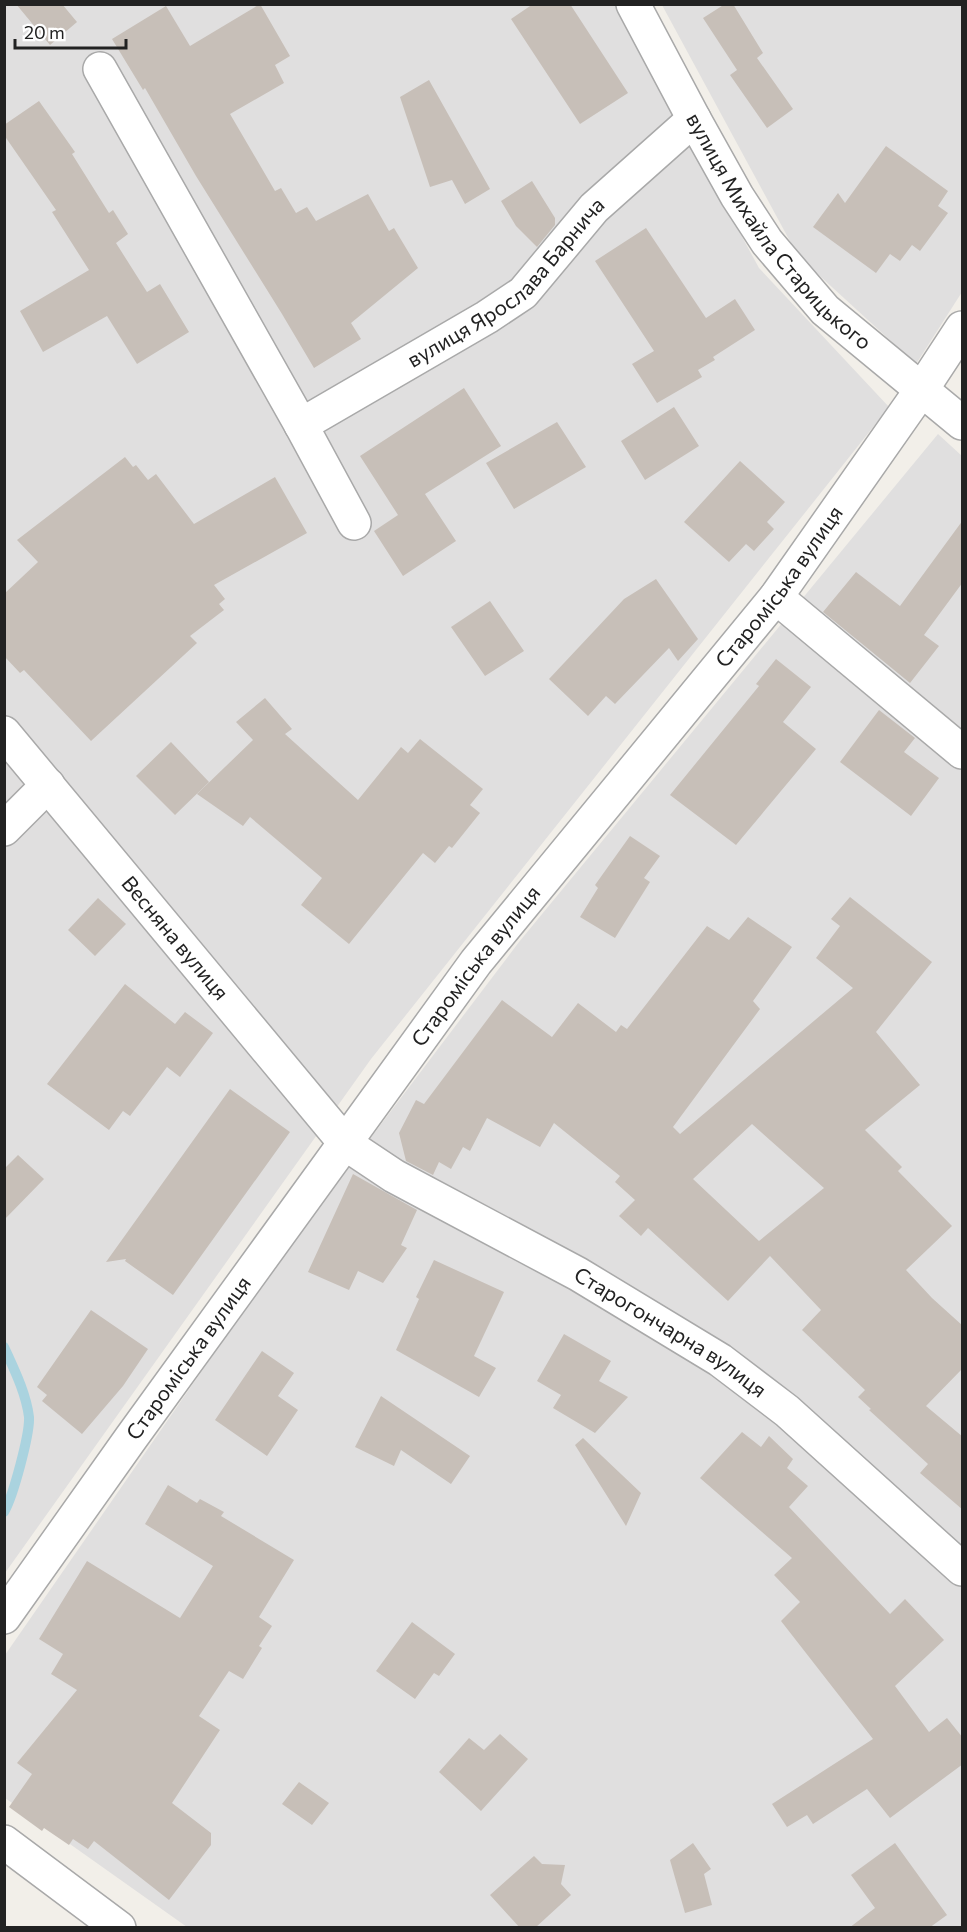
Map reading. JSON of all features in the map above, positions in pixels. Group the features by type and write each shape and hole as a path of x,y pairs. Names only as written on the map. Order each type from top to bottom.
{"street":[{"name":"вулиця Михайла Старицького","path":"633,4 694,119 767,242 825,310 963,423"},
{"path":"100,69 354,523"},
{"name":"вулиця Ярослава Барнича","path":"301,425 515,299 538,277 594,208 694,119"},
{"name":"Староміська вулиця","path":"4,1617 476,962 776,597 963,328"},
{"path":"776,597 963,752"},
{"name":"Весняна вулиця","path":"4,733 345,1144"},
{"path":"4,829 48,785"},
{"name":"Старогончарна вулиця","path":"345,1144 394,1176 578,1274 720,1360 787,1411 963,1569"},
{"path":"4,1842 119,1928"}],"shaded area":[{"path":"5,5 616,5 759,268 889,407 371,1059 5,1573"},
{"path":"662,5 962,5 962,292 916,364 798,256"},
{"path":"938,434 962,456 962,1927 187,1927 5,1798 5,1655 285,1251 519,942"}],"building":[{"path":"16,4 62,4 77,22 50,45"},
{"path":"260,4 290,56 275,65 284,83 230,114 275,191 281,188 296,213 307,207 316,221 368,194 389,231 394,228 418,268 351,323 361,339 314,368 196,176 145,88 143,90 112,39 166,6 190,46"},
{"path":"533,4 570,4 628,93 580,124 511,19"},
{"path":"725,4 733,4 763,53 757,58 793,109 767,128 730,75 737,70 703,18"},
{"path":"429,80 490,189 465,204 452,180 430,187 400,97"},
{"path":"39,101 75,152 72,154 109,213 113,210 128,234 116,243 147,292 160,284 189,332 137,364 107,316 43,352 20,311 89,270 52,212 56,210 4,135 4,125"},
{"path":"886,146 948,191 938,206 948,213 920,251 912,245 900,261 890,254 876,273 813,227 838,193 845,203"},
{"path":"532,181 555,218 555,225 537,247 516,226 501,201"},
{"path":"646,228 706,318 735,299 755,330 713,357 715,360 698,370 702,377 657,403 632,364 654,351 595,261"},
{"path":"464,388 501,446 425,494 456,541 403,576 374,531 398,515 360,456"},
{"path":"674,407 699,446 645,480 621,441"},
{"path":"557,422 586,467 514,509 486,463"},
{"path":"125,457 133,467 136,465 148,480 156,474 194,524 275,477 307,533 214,585 225,599 219,604 224,610 190,636 197,643 91,741 24,670 20,673 4,656 4,594 38,562 17,540"},
{"path":"740,461 785,502 767,522 774,529 754,551 746,544 729,562 684,522"},
{"path":"963,520 963,582 924,635 939,646 910,683 823,612 856,572 900,606"},
{"path":"656,579 698,639 678,661 669,648 615,704 606,696 588,716 549,679 624,599"},
{"path":"490,601 524,651 485,676 451,627"},
{"path":"776,659 811,687 783,722 816,749 736,845 670,795 759,686 756,684"},
{"path":"265,698 292,729 285,734 358,800 401,747 408,753 420,739 483,789 470,805 480,813 452,848 449,846 435,863 423,853 349,944 301,905 322,878 250,817 243,826 197,794 253,740 236,722"},
{"path":"879,710 915,738 904,752 939,778 911,816 840,762"},
{"path":"171,742 209,782 175,815 136,776"},
{"path":"630,836 660,856 644,878 650,882 615,938 580,917 598,888 595,885"},
{"path":"850,897 932,962 876,1032 920,1085 865,1130 902,1167 898,1171 952,1226 906,1270 963,1326 963,1368 926,1406 963,1437 963,1510 920,1473 928,1464 869,1410 871,1409 858,1397 865,1390 802,1330 821,1310 770,1256 728,1301 648,1228 641,1236 619,1216 635,1200 615,1182 620,1176 554,1123 540,1147 487,1118 470,1151 463,1147 451,1169 439,1162 433,1175 406,1161 399,1133 416,1100 424,1104 502,1000 552,1037 578,1003 616,1032 621,1025 627,1029 707,926 729,940 748,917 792,947 753,1001 760,1009 673,1127 680,1134 853,988 816,958 840,926 831,919","holes":["752,1124 824,1188 759,1241 693,1179"]},
{"path":"98,898 126,924 95,956 68,930"},
{"path":"125,984 175,1024 185,1012 213,1033 180,1077 167,1067 130,1116 123,1111 109,1130 47,1084"},
{"path":"230,1089 290,1132 173,1295 125,1261 126,1259 106,1262"},
{"path":"18,1155 44,1179 4,1220 4,1169"},
{"path":"353,1174 417,1210 401,1245 407,1248 383,1283 358,1271 349,1290 308,1272"},
{"path":"434,1260 504,1292 474,1356 496,1368 479,1397 396,1350 419,1299 416,1297"},
{"path":"91,1310 148,1349 123,1386 82,1434 42,1401 47,1395 37,1387"},
{"path":"564,1334 611,1361 599,1381 628,1397 595,1433 553,1408 561,1395 537,1381"},
{"path":"262,1351 294,1373 278,1396 298,1410 267,1456 215,1420"},
{"path":"381,1396 470,1456 451,1484 401,1450 394,1466 355,1447"},
{"path":"742,1432 761,1447 769,1436 793,1459 787,1468 808,1486 789,1507 890,1614 905,1599 944,1640 895,1686 929,1732 947,1718 963,1738 963,1764 890,1818 867,1789 813,1824 807,1815 787,1827 772,1804 873,1739 781,1621 800,1602 774,1575 792,1558 700,1478"},
{"path":"583,1438 641,1493 626,1526 575,1445"},
{"path":"168,1485 197,1503 200,1499 224,1512 221,1516 294,1560 259,1617 272,1626 259,1646 262,1648 243,1679 229,1671 199,1716 220,1730 172,1803 211,1833 211,1845 169,1900 94,1841 88,1849 73,1839 69,1845 44,1828 42,1831 9,1807 32,1774 17,1763 77,1690 51,1674 63,1654 39,1639 87,1561 180,1618 213,1566 145,1524"},
{"path":"412,1622 455,1654 439,1676 434,1673 415,1699 376,1671"},
{"path":"500,1734 528,1759 481,1811 439,1772 469,1738 484,1750"},
{"path":"299,1782 329,1803 312,1825 282,1804"},
{"path":"693,1843 711,1869 704,1874 712,1905 685,1913 670,1860"},
{"path":"895,1843 947,1915 929,1928 849,1928 875,1908 851,1875"},
{"path":"534,1856 542,1864 565,1865 561,1884 571,1895 535,1928 520,1928 490,1895"}],"waterway":[{"path":"4,1347 16,1372 29,1417 20,1465 4,1512"}]}
